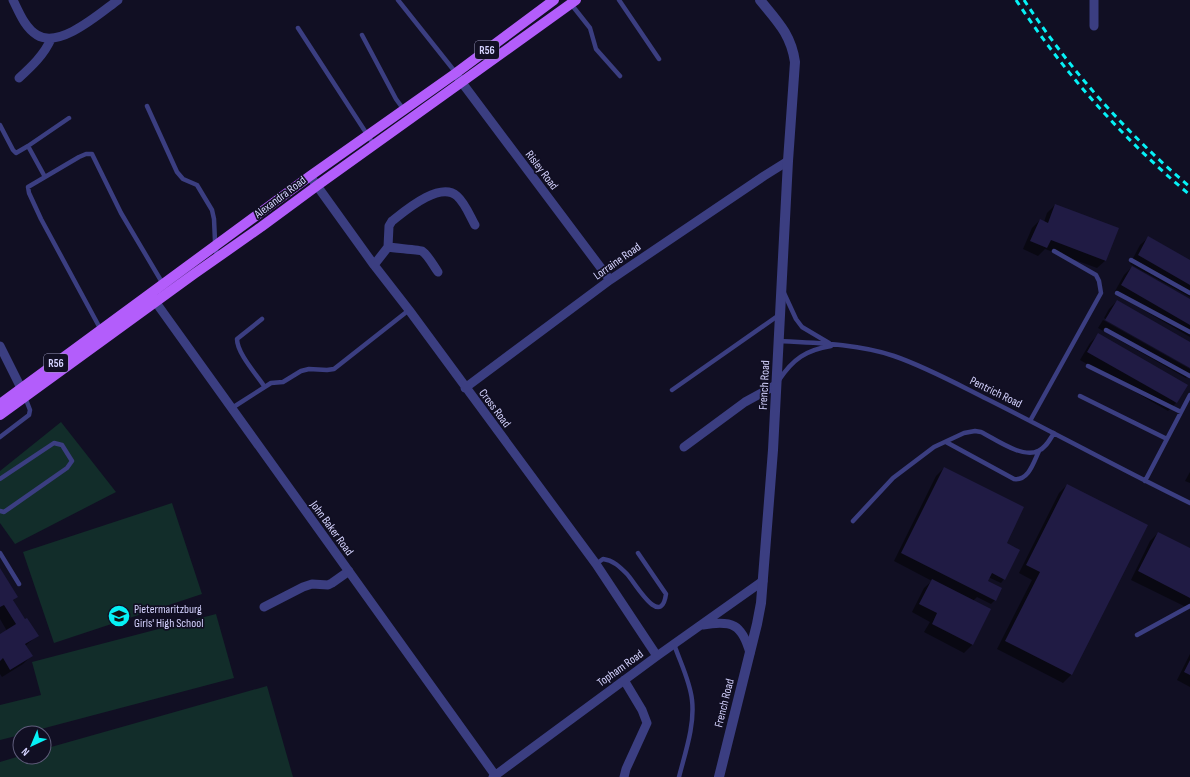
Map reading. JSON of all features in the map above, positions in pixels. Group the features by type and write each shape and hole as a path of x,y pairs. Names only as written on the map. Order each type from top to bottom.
{"main road":[{"name":"Alexandra Road","path":"0,415 23,393 101,330 150,293 216,247 310,176 456,74 554,0"},
{"name":"Alexandra Road","path":"0,404 23,393 156,302 574,2"}],"street":[{"path":"12,0 26,24 36,35 51,39 62,37 82,26 118,0"},
{"name":"French Road","path":"719,777 757,624 763,581 773,450 788,161 795,62 793,48 783,29 760,0"},
{"path":"1094,0 1094,26"},
{"path":"19,78 36,61 48,46 51,39"},
{"name":"Risley Road","path":"456,74 610,280"},
{"name":"Lorraine Road","path":"465,388 610,280 788,161"},
{"name":"Cross Road","path":"310,176 318,185 374,265 409,310 596,564 657,656"},
{"path":"374,265 388,246 389,226 392,221 429,196 444,191 449,191 458,197 475,225"},
{"path":"388,246 424,252 438,272"},
{"name":"John Baker Road","path":"150,293 494,776"},
{"path":"0,346 23,393"},
{"path":"684,447 745,402 776,385"},
{"path":"264,607 303,587 312,584 328,585 349,571"},
{"name":"Topham Road","path":"494,776 657,656 763,581"},
{"path":"701,625 720,623 733,626 745,637 750,653"},
{"path":"624,680 642,710 647,723 626,769 624,777"}],"lane":[{"path":"398,0 456,74"},
{"path":"619,0 659,59"},
{"path":"574,2 590,28 596,49 620,76"},
{"path":"298,28 374,145"},
{"path":"362,35 396,99 404,110"},
{"path":"147,106 177,172 183,179 197,185 212,210 217,258"},
{"path":"0,124 16,153 69,118"},
{"path":"28,146 45,177"},
{"path":"101,330 29,193 28,187 79,157 86,154 92,154 121,213 163,284"},
{"path":"1030,420 1101,293 1099,281 1096,276 1054,251"},
{"path":"1131,260 1190,294"},
{"path":"782,286 791,311 802,327 834,345"},
{"path":"1117,293 1190,332"},
{"path":"232,408 264,386 271,383 283,382 301,371 309,369 334,369 409,310"},
{"path":"672,390 780,314"},
{"path":"262,319 237,339 237,343 242,354 264,386"},
{"path":"1106,330 1190,376"},
{"name":"Pentrich Road","path":"779,341 834,345 876,351 899,358 934,373 1030,420 1190,503"},
{"path":"776,385 785,372 801,356 810,351 834,345"},
{"path":"1088,366 1181,412"},
{"path":"0,438 25,420 29,415 30,410 23,393"},
{"path":"1145,481 1190,395"},
{"path":"1080,396 1167,439"},
{"path":"853,522 893,478 934,448 964,433 975,431 981,432 1018,451 1028,454 1039,451"},
{"path":"946,442 1014,480 1027,475 1039,451 1045,446 1054,432"},
{"path":"0,480 54,443 62,445 72,461 61,473 4,512 0,511"},
{"path":"0,553 19,584"},
{"path":"596,564 604,559 610,560 628,574 651,604 656,607 661,606 665,601 666,594 638,553"},
{"path":"1137,635 1190,606"},
{"path":"674,644 690,689 692,701 690,730 679,777"}],"green space":[{"path":"61,422 116,492 15,544 0,523 0,471"},
{"path":"172,503 202,594 54,643 23,552"},
{"path":"216,614 234,678 52,726 12,725 12,737 0,740 0,705 41,695 32,662"},
{"path":"267,686 293,777 0,777 0,762 12,758 12,765 52,765 52,747"}],"building":[{"path":"1055,204 1119,228 1106,261 1051,240 1047,248 1030,241 1040,219 1048,223"},
{"path":"1148,236 1190,260 1190,285 1138,255"},
{"path":"1132,266 1190,299 1190,325 1121,285"},
{"path":"1117,300 1190,342 1190,368 1105,320"},
{"path":"1098,333 1188,385 1177,403 1087,352"},
{"path":"944,467 1024,507 1007,543 1020,550 1005,580 992,573 988,581 1002,588 996,601 901,553"},
{"path":"1067,484 1148,525 1072,675 1005,641 1040,572 1026,565"},
{"path":"1158,532 1190,548 1190,598 1138,571"},
{"path":"0,568 18,597 13,600 25,619 27,618 39,636 25,644 33,656 10,670 3,658 0,661 0,634 16,624 4,605 0,607"},
{"path":"932,579 991,609 973,645 932,624 937,613 919,604"},
{"path":"1190,660 1190,675 1184,672"}],"railway":[{"path":"1016,0 1054,54 1096,104 1141,151 1190,195"},
{"path":"1024,0 1060,51 1100,100 1121,123 1190,187"}],"place":[{"name":"Pietermaritzburg Girls' High School","path":"119,616"}]}
